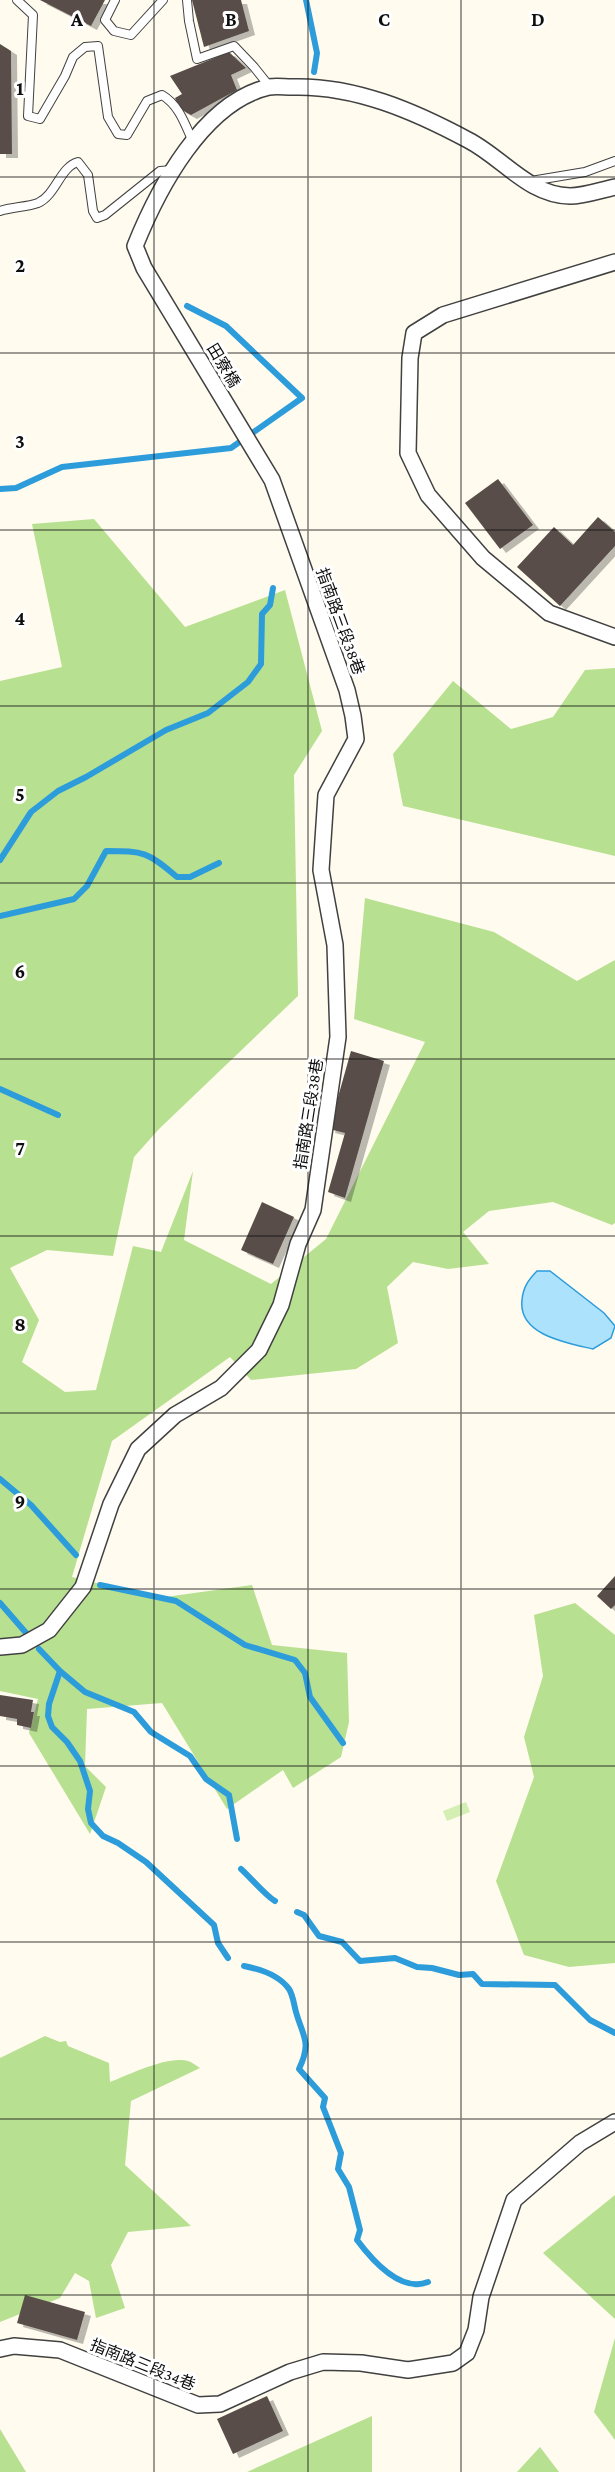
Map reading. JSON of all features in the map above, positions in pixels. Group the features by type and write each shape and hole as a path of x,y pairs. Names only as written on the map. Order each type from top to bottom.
{"street":[{"path":"173,170 212,121 246,96 270,87 308,86 342,91 405,109 471,141 527,182 548,193 572,196 615,187"},
{"name":"田寮橋","path":"173,170 147,216 135,246 144,268 272,480"},
{"path":"615,262 442,315 414,333 410,358 408,453 428,495 483,558 549,614 615,637"},
{"name":"指南路三段38巷","path":"0,1647 22,1645 49,1630 84,1587 111,1504 138,1449 175,1415 221,1388 259,1350 282,1305 298,1244 313,1210 338,1038 335,945 321,870 322,827 326,795 356,739 347,690 272,480"},
{"name":"指南路三段34巷","path":"0,2349 14,2346 60,2350 198,2405 220,2404 290,2372 323,2362 361,2363 408,2370 453,2363 468,2353 476,2330 481,2297 514,2200 579,2143 615,2122"}],"lane":[{"path":"17,0 33,15 28,116 40,119 65,76 73,57 85,47 98,46 108,117 118,134 127,135 147,101 162,94 169,99 182,116 193,142"},
{"path":"115,0 105,20 114,31 131,35 163,0"},
{"path":"187,0 197,58 234,46 270,87"},
{"path":"527,182 585,172 615,161"},
{"path":"0,211 39,203 51,192 71,164 78,162 88,175 93,211 97,218 105,215 160,171 173,170"}],"green space":[{"path":"94,519 185,627 285,590 322,731 294,775 298,996 159,1129 134,1157 113,1256 47,1250 10,1268 39,1320 22,1362 65,1392 96,1390 133,1246 161,1252 193,1171 184,1240 271,1284 326,1239 425,1042 354,1019 365,898 494,932 577,981 615,960 615,1223 612,1225 553,1202 489,1211 463,1232 489,1264 448,1269 413,1262 387,1287 398,1343 356,1369 251,1380 230,1357 112,1441 72,1577 158,1598 252,1585 272,1645 347,1653 349,1722 341,1757 293,1788 283,1770 227,1809 162,1703 87,1709 85,1766 106,1787 90,1834 29,1733 38,1699 0,1691 0,681 62,667 32,524"},
{"path":"615,668 615,856 403,806 393,754 453,681 511,729 553,717 585,670"},
{"path":"575,1603 615,1635 615,1963 569,1967 524,1955 496,1881 534,1777 524,1737 543,1676 534,1615"},
{"path":"466,1802 470,1812 447,1821 443,1811"},
{"path":"45,2036 60,2042 66,2041 68,2046 109,2063 110,2082 170,2061 188,2061 200,2068 131,2101 125,2165 191,2226 128,2232 111,2265 125,2308 96,2318 89,2281 75,2273 60,2298 0,2322 0,2058"},
{"path":"615,2195 615,2319 543,2253"},
{"path":"615,2338 615,2440 594,2412"},
{"path":"372,2416 372,2472 247,2472"},
{"path":"0,2429 26,2472 0,2472"},
{"path":"540,2447 559,2472 517,2472"}],"water":[{"path":"537,1271 550,1271 604,1313 615,1326 611,1338 593,1349 558,1340 536,1329 528,1322 523,1312 522,1300 526,1284"}],"building":[{"path":"40,0 105,0 91,26"},
{"path":"192,0 241,0 249,31 204,47"},
{"path":"0,44 11,51 12,154 0,154"},
{"path":"229,52 246,68 231,75 237,90 191,115 180,109 175,98 182,94 170,76"},
{"path":"498,479 533,525 500,549 465,503"},
{"path":"598,517 615,532 615,546 560,606 517,567 554,527 573,545"},
{"path":"351,1051 384,1061 345,1198 328,1192 345,1133 329,1129"},
{"path":"262,1202 294,1217 273,1264 241,1250"},
{"path":"615,1576 615,1605 611,1609 597,1596"},
{"path":"0,1695 33,1700 31,1712 34,1712 31,1728 17,1725 17,1719 0,1716"},
{"path":"25,2295 85,2312 77,2340 17,2323"},
{"path":"267,2396 283,2431 233,2454 217,2419"}],"waterway":[{"path":"306,0 317,53 314,72"},
{"path":"0,489 16,488 62,467 231,448 302,398 226,326 187,306"},
{"path":"0,860 31,812 58,791 166,730 208,713 248,682 261,664 262,614 270,605 273,588"},
{"path":"0,916 74,899 87,886 106,851 145,855 159,862 177,877 190,877 219,863"},
{"path":"0,1089 58,1115"},
{"path":"0,1479 31,1505 76,1555"},
{"path":"100,1585 176,1601 245,1645 295,1660 305,1673 310,1697 343,1743"},
{"path":"0,1603 27,1634"},
{"path":"39,1649 85,1692 134,1712 151,1732 190,1756 206,1779 229,1795 237,1839"},
{"path":"60,1671 49,1704 48,1716 52,1727 67,1742 80,1761 90,1791 88,1809 91,1823 103,1836 146,1862 214,1925 218,1943 228,1958"},
{"path":"241,1869 275,1901"},
{"path":"297,1912 304,1915 319,1936 342,1942 360,1961 395,1958 417,1967 432,1968 459,1975 473,1974 482,1984 555,1985 590,2020 615,2033"},
{"path":"244,1966 275,1976 292,1994 306,2046 299,2069 325,2098 323,2107 341,2153 338,2169 349,2187 360,2230 357,2240 370,2257 397,2279 407,2283 428,2282"}]}
